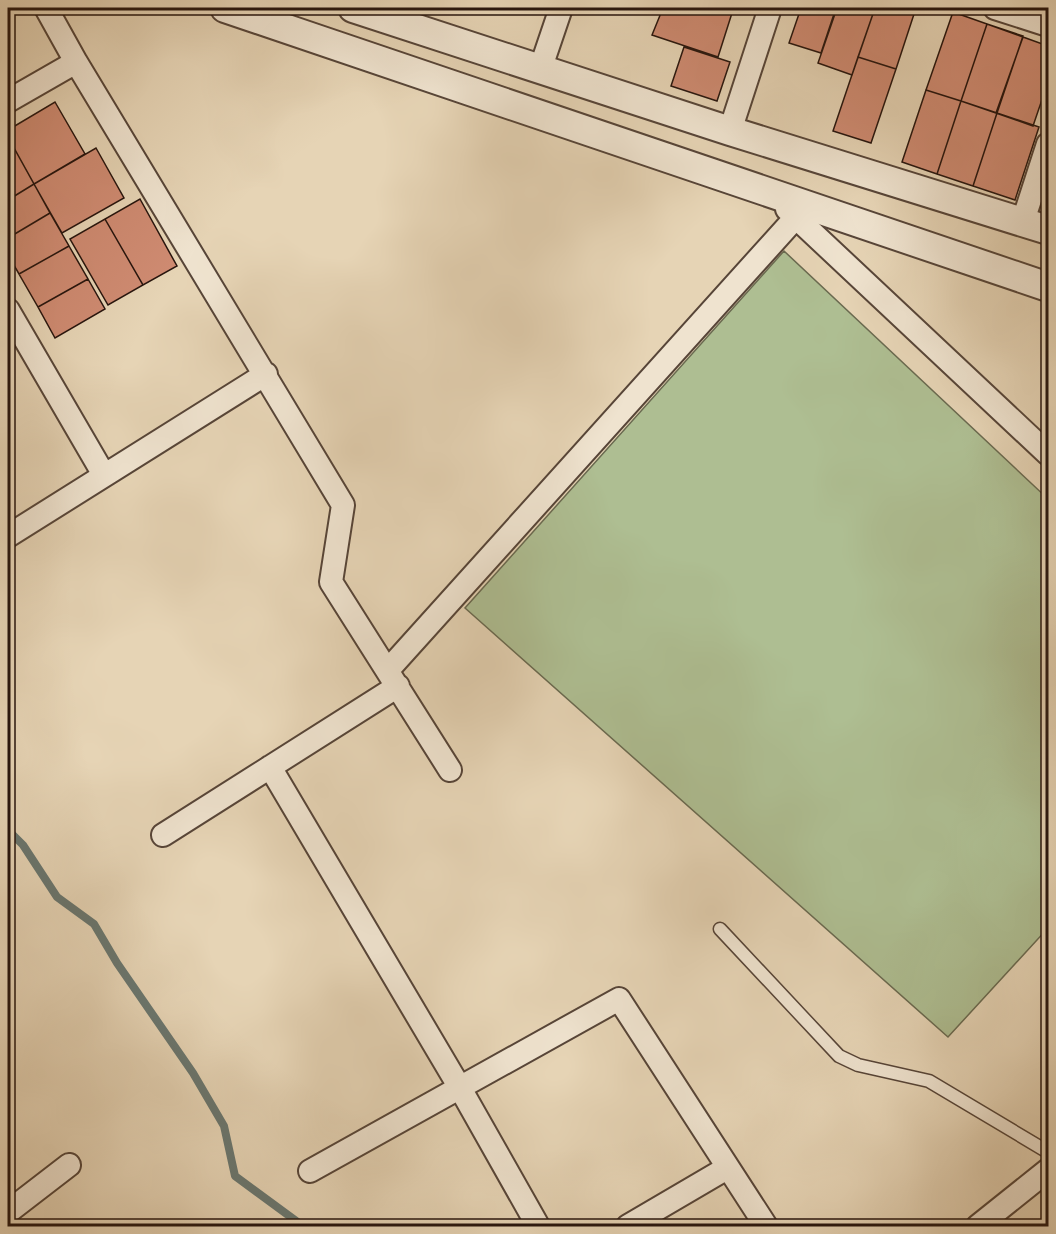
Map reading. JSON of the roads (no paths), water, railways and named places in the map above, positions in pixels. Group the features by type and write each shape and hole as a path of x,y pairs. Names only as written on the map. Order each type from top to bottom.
{"street":[{"path":"46,8 76,62 343,505 331,582 450,770"},
{"path":"225,8 770,194 801,212 1048,287"},
{"path":"353,8 730,131 1036,225 1048,144"},
{"path":"540,70 561,8"},
{"path":"730,131 770,8"},
{"path":"995,8 1048,25"},
{"path":"8,101 76,62"},
{"path":"801,212 1048,454"},
{"path":"164,835 270,767 393,678 801,212"},
{"path":"8,310 104,475"},
{"path":"8,536 266,374"},
{"path":"270,767 460,1088 538,1227"},
{"path":"310,1171 619,999 766,1227"},
{"path":"8,1212 69,1165"},
{"path":"628,1227 727,1168"},
{"path":"978,1227 1048,1170"}],"lane":[{"path":"720,928 839,1056 858,1065 929,1080 1048,1152"}],"waterway":[{"path":"8,830 23,845 57,897 94,924 117,963 193,1073 224,1126 235,1176 303,1226"}]}
